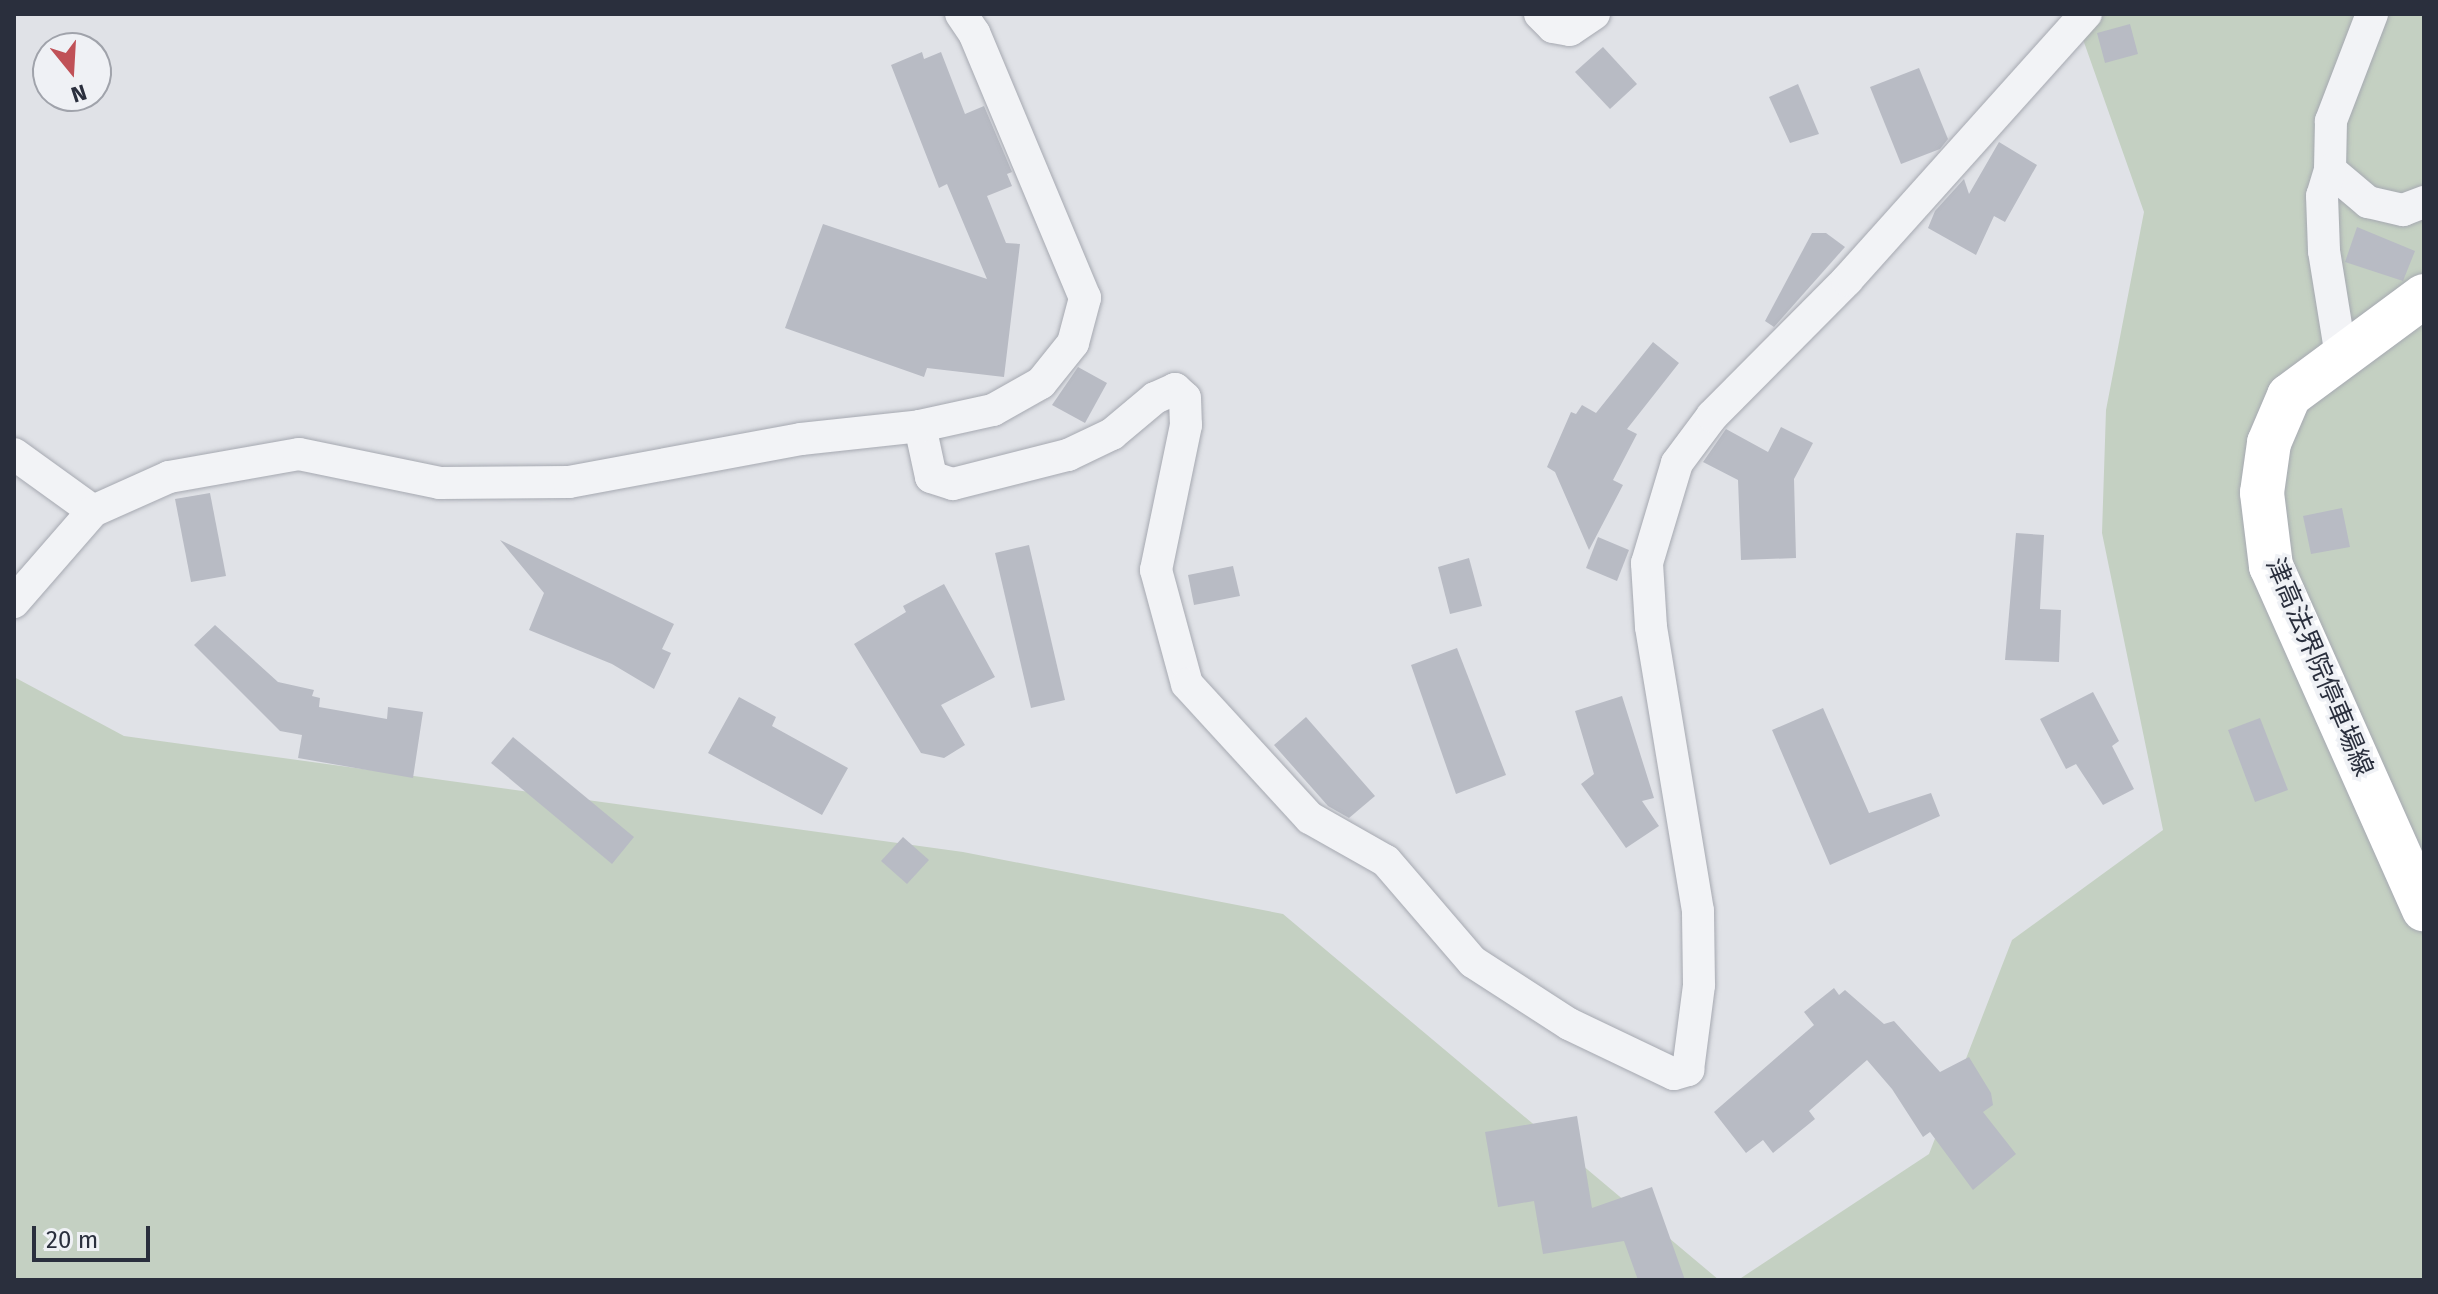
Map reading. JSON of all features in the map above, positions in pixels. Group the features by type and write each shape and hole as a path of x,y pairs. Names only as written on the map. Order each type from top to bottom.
{"main road":[{"name":"津高法界院停車場線","path":"2424,296 2289,396 2276,420 2263,468 2265,529 2271,566 2424,909"}],"street":[{"path":"14,602 93,511 169,477 299,454 440,483 569,482 801,439 920,426 993,410 1041,383 1073,343 1085,298 974,33 961,14"},
{"path":"1540,14 1553,27 1570,30 1594,14"},
{"path":"920,426 931,477 953,484 1068,455 1112,434 1155,398 1175,389 1185,398 1186,425 1156,570 1187,684 1310,818 1386,861 1473,962 1569,1024 1674,1074 1688,1070 1699,985 1698,911 1651,627 1647,563 1677,463 1712,416 1847,280 2086,14"},
{"path":"2341,356 2324,251 2322,196 2330,170 2331,121 2372,14"},
{"path":"2330,170 2368,202 2403,210 2424,202"},
{"path":"14,454 93,511"}],"green space":[{"path":"2074,14 2424,14 2424,1280 1738,1280 1929,1154 2012,940 2163,830 2102,533 2106,410 2144,212"},
{"path":"14,677 124,736 963,852 1283,914 1719,1280 14,1280"}],"building":[{"path":"2130,24 2138,54 2105,63 2097,33"},
{"path":"1603,47 1637,84 1610,109 1575,72"},
{"path":"922,52 924,59 941,52 965,114 984,106 1012,172 1007,174 1012,186 987,196 1006,243 1020,244 1004,377 927,368 924,377 785,328 823,224 987,279 947,184 939,188 891,65"},
{"path":"1919,68 1948,139 1940,149 1901,164 1870,87"},
{"path":"1798,84 1819,134 1790,143 1769,97"},
{"path":"1999,142 2037,165 2005,222 1994,216 1976,255 1928,228 1935,211 1964,179 1969,194"},
{"path":"2357,227 2415,251 2403,281 2345,262"},
{"path":"1812,233 1826,233 1845,247 1774,327 1765,321"},
{"path":"1653,342 1679,363 1627,429 1637,434 1613,480 1623,485 1589,550 1555,472 1547,467 1571,412 1576,414 1582,405 1596,413"},
{"path":"1078,367 1107,383 1085,423 1052,405"},
{"path":"1781,427 1813,443 1794,479 1796,558 1741,560 1738,480 1703,462 1726,429 1768,452"},
{"path":"210,493 226,576 191,582 175,499"},
{"path":"2342,508 2350,547 2311,554 2303,516"},
{"path":"2016,533 2044,535 2040,609 2061,610 2059,662 2005,660"},
{"path":"1598,537 1629,550 1617,581 1586,568"},
{"path":"500,540 674,624 662,649 671,653 654,689 612,664 529,630 544,593"},
{"path":"1029,545 1065,700 1031,708 995,553"},
{"path":"1469,558 1482,606 1450,614 1438,567"},
{"path":"1233,566 1240,596 1194,605 1188,575"},
{"path":"944,584 995,677 941,705 965,745 944,758 921,753 854,644 906,612 903,606"},
{"path":"215,625 278,682 314,690 312,696 320,698 319,707 387,719 388,707 423,712 413,778 298,758 302,735 280,731 194,645"},
{"path":"1457,648 1506,775 1456,794 1411,665"},
{"path":"2093,692 2119,741 2112,746 2134,789 2103,805 2076,764 2066,769 2040,719"},
{"path":"1622,696 1654,798 1642,801 1659,826 1626,848 1581,784 1594,774 1575,711"},
{"path":"739,697 776,717 772,726 848,768 822,815 708,753"},
{"path":"1823,708 1869,813 1931,793 1940,816 1830,865 1772,730"},
{"path":"1306,717 1375,796 1349,818 1328,806 1274,745"},
{"path":"2260,718 2288,790 2255,802 2228,730"},
{"path":"513,737 634,837 612,864 491,763"},
{"path":"903,837 929,860 907,884 881,861"},
{"path":"1834,988 1839,995 1845,990 1884,1024 1894,1021 1940,1072 1969,1057 1991,1093 1993,1105 1983,1112 2016,1154 1973,1190 1930,1132 1923,1137 1892,1089 1867,1060 1809,1111 1815,1119 1773,1153 1763,1140 1746,1153 1714,1112 1814,1025 1804,1012"},
{"path":"1577,1116 1592,1208 1652,1187 1685,1280 1638,1280 1624,1241 1543,1254 1534,1201 1498,1207 1485,1132"}]}
